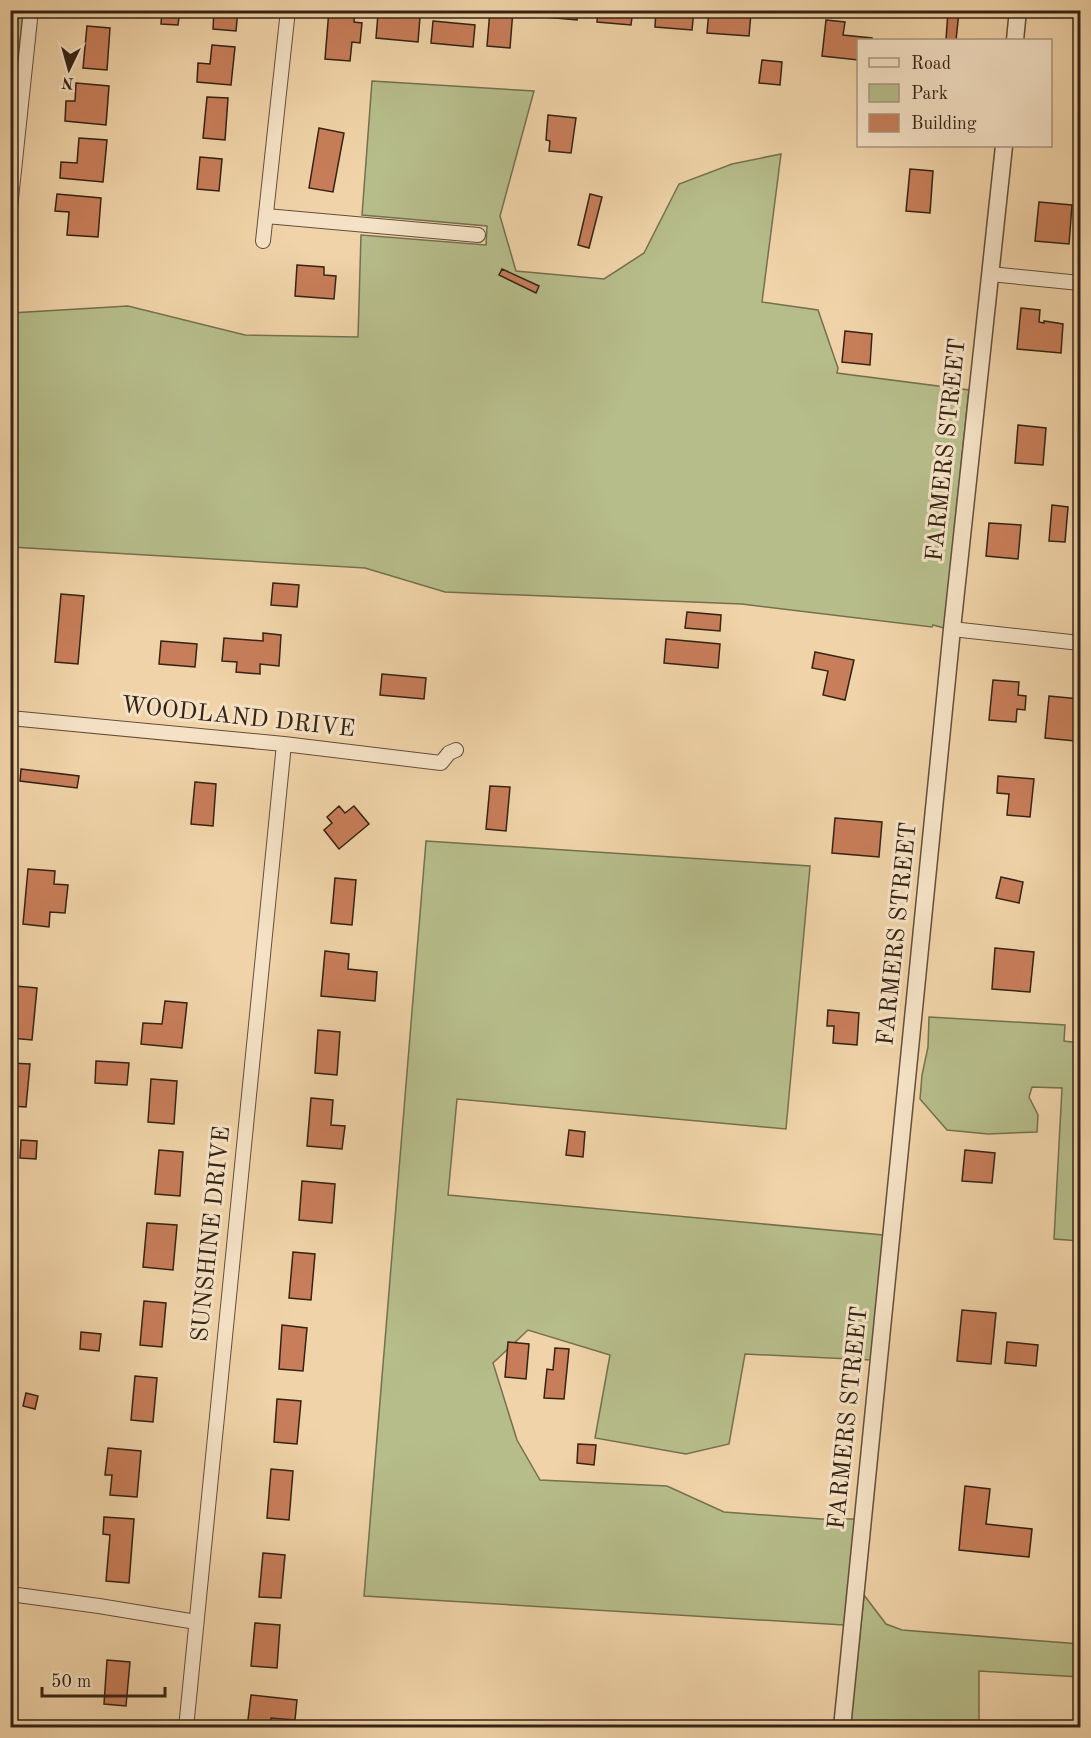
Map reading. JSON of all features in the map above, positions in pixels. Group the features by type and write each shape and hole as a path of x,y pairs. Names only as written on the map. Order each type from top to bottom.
{"street":[{"path":"10,208 31,10"},
{"path":"263,241 288,10"},
{"path":"1015,39 1018,10"},
{"name":"FARMERS STREET","path":"842,1728 952,629 1004,147"},
{"path":"266,216 478,235"},
{"path":"990,274 1080,283"},
{"path":"952,629 1080,643"},
{"name":"WOODLAND DRIVE","path":"10,718 284,744 410,758 432,763 441,763 449,753 456,750"},
{"name":"SUNSHINE DRIVE","path":"186,1728 284,744"},
{"path":"10,1594 196,1622"}],"green space":[{"path":"10,11 23,11 11,129"},
{"path":"372,81 534,91 500,216 516,271 604,279 644,253 679,184 732,164 781,154 762,302 818,310 838,368 837,373 969,390 944,628 742,604 445,592 365,568 11,547 11,313 128,306 245,335 358,337 361,235 486,245 487,226 362,215"},
{"path":"426,841 810,866 786,1129 457,1099 448,1195 883,1235 871,1360 745,1354 729,1444 686,1454 595,1438 610,1355 528,1330 493,1363 517,1440 540,1480 667,1486 724,1512 821,1519 855,1519 844,1625 364,1596"},
{"path":"929,1017 1065,1025 1064,1041 1080,1043 1080,1241 1054,1239 1062,1088 1032,1087 1029,1097 1038,1115 1037,1132 988,1134 947,1130 920,1099 928,1047"},
{"path":"864,1595 886,1624 902,1630 1080,1644 1080,1677 979,1671 979,1727 850,1728"}],"building":[{"path":"162,10 180,10 178,25 161,24"},
{"path":"214,10 238,10 236,31 213,29"},
{"path":"329,10 355,11 354,22 362,23 360,43 352,42 350,61 325,59"},
{"path":"490,10 513,10 510,48 487,46"},
{"path":"535,10 578,10 577,20 534,16"},
{"path":"598,10 633,10 631,25 597,22"},
{"path":"656,10 694,10 692,30 655,27"},
{"path":"709,10 751,13 749,36 707,33"},
{"path":"948,11 959,12 956,39 946,39"},
{"path":"378,14 420,17 418,42 376,38"},
{"path":"826,20 845,22 843,35 872,38 857,39 857,60 822,56"},
{"path":"433,21 475,25 473,47 431,43"},
{"path":"87,26 110,28 107,70 83,68"},
{"path":"212,45 235,47 231,85 197,82 198,63 210,64"},
{"path":"762,60 782,62 780,85 759,83"},
{"path":"76,83 109,86 106,125 65,121 66,101 75,101"},
{"path":"207,97 228,98 225,140 203,138"},
{"path":"548,115 576,118 571,153 549,151 550,141 546,140"},
{"path":"319,128 344,133 333,192 309,188"},
{"path":"79,138 107,140 103,182 60,178 61,162 77,163"},
{"path":"200,157 222,159 219,191 197,189"},
{"path":"910,169 933,171 930,213 906,211"},
{"path":"57,194 101,198 98,237 67,235 69,212 55,211"},
{"path":"590,194 602,197 589,248 578,245"},
{"path":"1039,202 1072,205 1069,244 1035,241"},
{"path":"297,265 324,267 324,275 336,276 334,299 295,296"},
{"path":"502,269 539,286 536,293 499,275"},
{"path":"1021,308 1040,310 1039,322 1063,324 1061,353 1017,349"},
{"path":"1079,313 1080,355 1076,355"},
{"path":"845,331 872,334 870,365 842,362"},
{"path":"1018,425 1046,428 1043,465 1015,463"},
{"path":"1052,505 1068,507 1065,542 1049,541"},
{"path":"989,523 1021,525 1018,559 986,556"},
{"path":"273,583 299,585 297,607 271,605"},
{"path":"61,594 84,596 78,664 55,662"},
{"path":"687,612 721,615 720,631 685,628"},
{"path":"263,633 281,635 279,666 260,664 260,674 236,672 237,662 222,661 224,638 263,641"},
{"path":"666,639 720,644 718,668 664,663"},
{"path":"161,641 197,644 195,667 159,664"},
{"path":"815,652 854,660 845,700 823,695 828,671 812,668"},
{"path":"382,674 426,678 424,699 380,695"},
{"path":"993,680 1019,682 1018,695 1026,696 1025,710 1017,709 1016,722 989,720"},
{"path":"1049,696 1079,699 1075,741 1045,738"},
{"path":"21,769 79,776 77,788 20,781"},
{"path":"998,776 1034,779 1030,817 1007,815 1009,794 997,793"},
{"path":"195,782 216,784 213,826 191,824"},
{"path":"490,786 510,787 506,831 486,829"},
{"path":"339,806 345,813 354,806 369,824 339,849 324,830 332,823 327,817"},
{"path":"835,818 882,822 879,857 832,853"},
{"path":"28,869 55,871 54,884 68,885 65,913 50,912 49,927 23,924"},
{"path":"1001,877 1023,882 1019,903 996,898"},
{"path":"335,878 356,880 352,925 331,923"},
{"path":"995,948 1034,952 1030,992 992,989"},
{"path":"325,951 349,954 348,969 377,972 375,1001 321,996"},
{"path":"15,986 37,988 32,1040 10,1038 10,1004 13,1004"},
{"path":"165,1001 187,1003 182,1048 141,1044 143,1023 162,1024"},
{"path":"828,1010 859,1013 857,1045 833,1043 834,1026 827,1026"},
{"path":"318,1030 340,1032 337,1075 315,1073"},
{"path":"96,1061 129,1063 127,1085 95,1083"},
{"path":"10,1063 30,1064 26,1107 10,1106"},
{"path":"151,1079 177,1081 174,1124 148,1122"},
{"path":"311,1098 333,1100 331,1125 345,1126 342,1149 307,1146"},
{"path":"569,1130 585,1132 583,1157 566,1155"},
{"path":"21,1140 37,1141 36,1159 20,1158"},
{"path":"159,1150 183,1152 180,1196 155,1194"},
{"path":"965,1150 995,1153 992,1183 962,1181"},
{"path":"302,1181 335,1184 332,1223 299,1220"},
{"path":"147,1223 177,1225 173,1270 143,1267"},
{"path":"293,1252 315,1254 311,1300 289,1298"},
{"path":"144,1301 166,1303 162,1347 140,1345"},
{"path":"962,1310 996,1313 991,1364 957,1361"},
{"path":"282,1325 307,1328 303,1371 279,1369"},
{"path":"81,1332 101,1334 99,1351 80,1349"},
{"path":"508,1342 529,1344 526,1379 505,1377"},
{"path":"1007,1342 1038,1345 1036,1366 1005,1363"},
{"path":"555,1348 569,1349 564,1399 544,1398 547,1369 553,1370"},
{"path":"135,1376 157,1378 153,1422 131,1420"},
{"path":"26,1393 38,1396 35,1409 23,1406"},
{"path":"277,1399 301,1401 297,1444 274,1442"},
{"path":"578,1444 596,1445 594,1465 577,1463"},
{"path":"108,1448 141,1451 137,1497 110,1495 112,1475 105,1475"},
{"path":"271,1469 293,1471 289,1520 267,1518"},
{"path":"965,1486 990,1489 986,1524 1032,1529 1029,1557 959,1550"},
{"path":"104,1517 134,1519 129,1583 106,1581 110,1535 103,1534"},
{"path":"263,1553 285,1555 281,1598 259,1597"},
{"path":"255,1623 280,1625 277,1668 251,1666"},
{"path":"107,1660 130,1662 126,1706 104,1704"},
{"path":"251,1695 297,1700 295,1720 271,1718 270,1728 247,1728"}]}
